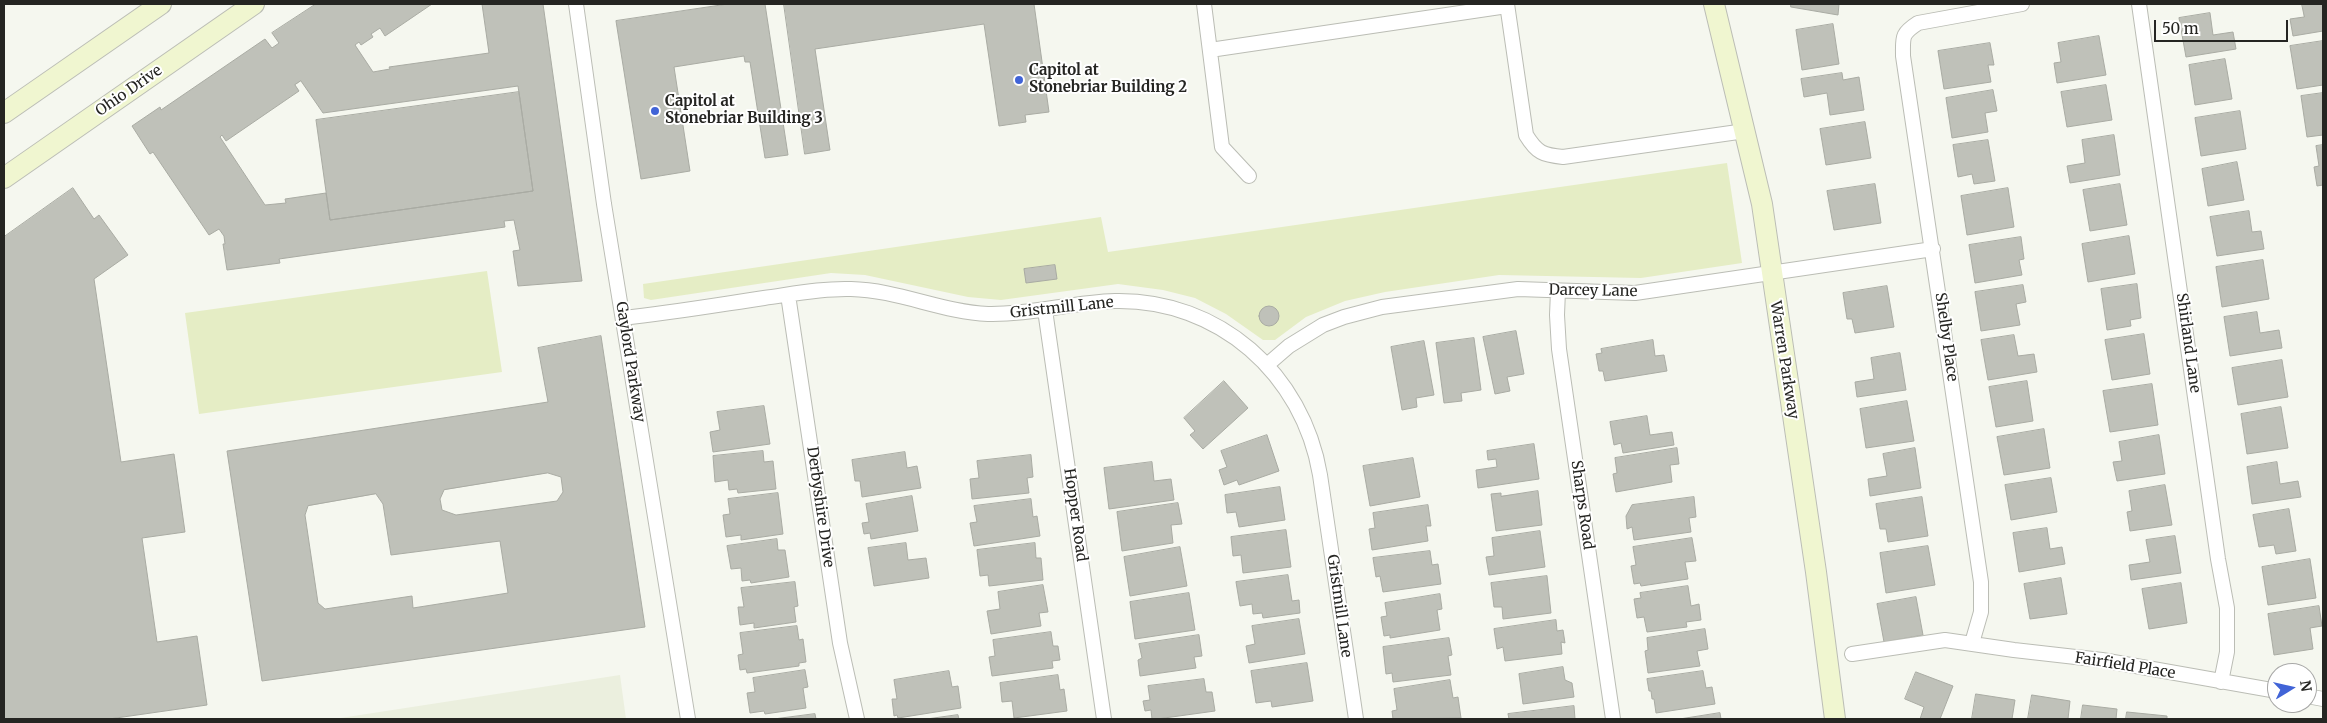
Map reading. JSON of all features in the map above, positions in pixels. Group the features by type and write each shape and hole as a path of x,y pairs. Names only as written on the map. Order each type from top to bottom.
{"main road":[{"path":"4,112 161,4"},
{"name":"Ohio Drive","path":"4,178 254,4"},
{"name":"Warren Parkway","path":"1714,4 1762,204 1816,572 1835,719"}],"street":[{"name":"Gaylord Parkway","path":"576,4 623,318 688,719"},
{"path":"1204,4 1222,147 1249,176"},
{"name":"Shelby Place","path":"1972,643 1981,612 1981,582 1903,56 1905,32 1918,23 2022,4"},
{"name":"Shirland Lane","path":"2139,4 2218,559 2227,608 2227,652 2221,682"},
{"path":"1210,50 1507,5 1526,135 1534,149 1548,155 1563,157 1745,131"},
{"name":"Darcey Lane","path":"1267,365 1289,346 1313,330 1366,310 1495,291 1635,293 1933,249"},
{"name":"Gristmill Lane","path":"623,318 788,294 829,289 851,289 874,291 986,314 1008,314 1113,301 1147,303 1192,314 1218,326 1246,346 1267,365 1285,387 1300,411 1317,457 1351,719"},
{"name":"Sharps Road","path":"1558,291 1559,349 1613,719"},
{"name":"Derbyshire Drive","path":"788,294 840,643 857,719"},
{"name":"Hopper Road","path":"1045,310 1104,719"},
{"name":"Fairfield Place","path":"1852,654 1945,640 2102,660 2267,689"}],"shaded area":[{"path":"620,675 626,719 334,719"}],"green space":[{"path":"1727,163 1742,263 1641,278 1499,275 1385,292 1345,301 1306,317 1275,340 1263,340 1226,314 1195,298 1163,290 1118,284 1001,300 968,297 865,275 831,273 651,300 644,298 643,284 1101,217 1108,252"},
{"path":"487,271 502,372 199,414 185,313"}],"building":[{"path":"316,4 432,4 385,36 380,28 371,34 373,37 361,45 359,42 355,45 373,72 390,69 389,67 489,53 482,4 543,4 582,281 518,286 513,251 520,250 514,220 504,221 505,227 279,259 280,263 227,270 223,244 225,244 224,236 219,229 209,235 153,152 150,154 132,126 160,107 161,110 265,39 272,48 279,43 272,33","holes":["301,81 323,113 518,86 533,191 330,220 326,193 285,199 286,203 265,205 220,137 222,135 226,141 299,91 295,85"]},
{"name":"Capitol at Stonebriar Building 3","path":"728,4 765,4 788,155 765,158 750,62 745,62 744,56 674,67 690,171 641,179 616,21"},
{"name":"Capitol at Stonebriar Building 2","path":"784,4 1034,4 1049,112 1025,115 1026,122 999,126 984,24 815,49 830,150 805,154"},
{"path":"1791,4 1839,4 1838,15 1791,7"},
{"path":"2302,4 2323,4 2323,31 2293,36 2290,19 2304,17"},
{"path":"2210,13 2213,35 2233,32 2236,49 2186,57 2179,18"},
{"path":"1833,24 1839,64 1802,70 1796,30"},
{"path":"2099,36 2106,75 2057,83 2054,63 2061,62 2058,43"},
{"path":"2323,41 2323,85 2297,89 2290,46"},
{"path":"1990,43 1994,65 1988,65 1991,82 1944,89 1938,51"},
{"path":"2225,59 2232,99 2195,105 2189,65"},
{"path":"1842,73 1843,80 1859,77 1864,110 1830,115 1827,93 1804,97 1801,79"},
{"path":"2106,85 2112,120 2067,127 2061,92"},
{"path":"1993,90 1997,111 1985,113 1988,132 1952,138 1946,98"},
{"path":"519,92 533,191 330,220 316,120"},
{"path":"2323,93 2323,135 2307,137 2301,96"},
{"path":"2240,111 2246,149 2201,156 2195,118"},
{"path":"1865,122 1871,158 1826,165 1820,129"},
{"path":"2114,135 2120,175 2070,183 2067,166 2085,163 2082,140"},
{"path":"1988,140 1995,181 1974,184 1972,174 1958,177 1953,145"},
{"path":"2323,145 2323,185 2317,186 2314,167 2319,166 2316,146"},
{"path":"2237,162 2244,200 2208,206 2202,169"},
{"path":"1875,184 1881,223 1834,230 1827,191"},
{"path":"2120,184 2127,225 2090,231 2083,190"},
{"path":"73,188 94,219 99,215 128,255 94,279 121,462 174,454 185,532 142,538 157,642 197,636 207,705 109,719 4,719 4,237"},
{"path":"2008,188 2014,227 1967,235 1961,196"},
{"path":"2249,211 2252,232 2261,231 2264,249 2217,256 2210,217"},
{"path":"2129,236 2135,274 2088,282 2082,244"},
{"path":"2021,237 2024,259 2019,260 2022,275 1975,283 1969,245"},
{"path":"2263,260 2269,299 2222,307 2216,267"},
{"path":"1055,265 1057,279 1026,283 1024,269"},
{"path":"2137,284 2141,318 2130,320 2131,326 2107,330 2101,289"},
{"path":"2023,285 2026,302 2016,304 2020,325 1981,331 1975,292"},
{"path":"1887,286 1894,327 1855,333 1852,319 1847,319 1843,293"},
{"path":"1269,306 1276,309 1279,316 1276,323 1269,326 1262,323 1259,316 1262,309"},
{"path":"2257,312 2260,333 2279,330 2282,348 2230,356 2224,317"},
{"path":"1516,331 1524,374 1507,377 1510,391 1495,394 1483,337"},
{"path":"2144,334 2150,374 2112,380 2105,340"},
{"path":"2014,335 2018,356 2034,354 2037,372 1988,380 1981,340"},
{"path":"601,336 645,627 262,681 227,451 548,402 538,348","holes":["548,473 561,477 563,492 557,501 456,515 442,510 440,499 444,490","376,494 383,504 391,555 500,541 508,593 413,608 412,596 325,609 318,603 305,515 308,506"]},
{"path":"1474,338 1481,390 1461,393 1462,401 1444,403 1436,343"},
{"path":"1653,340 1655,356 1664,355 1667,371 1605,381 1603,371 1599,371 1596,354 1602,353 1601,349"},
{"path":"1424,341 1434,395 1416,398 1417,407 1402,410 1391,347"},
{"path":"1900,353 1906,390 1857,397 1855,382 1874,379 1871,358"},
{"path":"2282,360 2288,397 2238,405 2232,368"},
{"path":"1224,381 1248,408 1203,449 1190,435 1195,431 1184,418"},
{"path":"2027,381 2033,421 1996,427 1989,387"},
{"path":"2152,384 2158,425 2110,432 2103,391"},
{"path":"1907,401 1914,441 1866,448 1860,409"},
{"path":"764,406 770,444 713,452 710,432 720,430 717,412"},
{"path":"2281,407 2288,448 2247,454 2241,414"},
{"path":"1647,416 1650,435 1672,432 1674,445 1623,453 1621,443 1614,445 1610,422"},
{"path":"2044,429 2050,468 2004,475 1997,437"},
{"path":"1267,435 1279,471 1239,485 1237,480 1224,485 1219,470 1227,467 1221,451"},
{"path":"2159,435 2165,474 2117,481 2113,462 2122,461 2119,442"},
{"path":"1534,444 1539,479 1478,488 1476,470 1497,467 1496,459 1488,460 1487,451"},
{"path":"1677,448 1679,464 1670,465 1672,482 1616,492 1613,474 1617,473 1615,458"},
{"path":"1915,448 1921,488 1870,496 1868,479 1887,476 1883,454"},
{"path":"763,451 764,462 773,461 776,489 738,493 737,489 729,490 728,480 715,482 713,456"},
{"path":"905,452 907,468 917,466 921,488 862,497 860,481 855,481 852,460"},
{"path":"1031,455 1033,477 1027,478 1029,493 972,499 970,479 979,478 977,461"},
{"path":"1413,458 1420,497 1370,506 1363,466"},
{"path":"1152,462 1154,481 1171,479 1174,500 1109,509 1104,468"},
{"path":"2277,462 2280,484 2298,481 2301,497 2252,504 2247,467"},
{"path":"2051,478 2057,512 2011,520 2005,485"},
{"path":"2165,485 2172,525 2130,531 2127,512 2132,511 2129,491"},
{"path":"1280,487 1285,520 1239,527 1236,512 1227,513 1225,495"},
{"path":"1538,491 1542,525 1496,531 1491,494 1501,493 1501,496"},
{"path":"778,493 783,534 741,540 741,535 726,537 723,515 730,514 728,499"},
{"path":"912,496 918,531 871,539 870,533 864,534 862,523 869,522 866,504"},
{"path":"1694,497 1696,517 1689,518 1691,532 1634,540 1632,527 1627,529 1626,516 1632,505"},
{"path":"1922,497 1928,536 1888,542 1886,529 1880,529 1876,504"},
{"path":"1031,499 1033,517 1037,516 1040,536 974,546 970,523 977,522 974,506"},
{"path":"1178,503 1182,524 1171,525 1173,543 1122,551 1117,512"},
{"path":"1428,505 1431,526 1426,526 1428,541 1372,550 1369,529 1375,528 1373,513"},
{"path":"2289,509 2296,551 2276,554 2274,545 2259,547 2253,515"},
{"path":"2047,528 2050,549 2062,547 2065,564 2019,572 2013,533"},
{"path":"1286,530 1291,567 1243,573 1241,555 1233,556 1231,537"},
{"path":"1540,531 1545,567 1489,575 1486,557 1494,556 1492,538"},
{"path":"2175,536 2181,573 2131,580 2129,565 2150,562 2146,540"},
{"path":"1692,538 1696,561 1685,562 1688,579 1641,586 1640,583 1634,584 1631,566 1636,565 1633,547"},
{"path":"777,539 778,550 785,550 789,577 751,583 750,580 742,581 741,568 731,569 727,546"},
{"path":"906,543 908,560 926,558 929,578 874,586 868,548"},
{"path":"1035,543 1036,558 1041,558 1043,580 989,586 988,575 980,576 977,550"},
{"path":"1928,546 1935,585 1886,593 1880,553"},
{"path":"1180,547 1187,586 1130,596 1124,557"},
{"path":"1430,551 1432,565 1438,564 1441,584 1383,592 1380,576 1376,577 1373,558"},
{"path":"2310,559 2316,598 2268,605 2262,567"},
{"path":"1288,575 1292,601 1299,600 1300,613 1263,618 1262,613 1253,614 1252,604 1240,606 1236,582"},
{"path":"1547,576 1551,613 1503,619 1502,607 1494,607 1491,583"},
{"path":"2061,578 2067,614 2030,619 2024,584"},
{"path":"795,582 798,606 794,607 796,622 754,628 754,623 740,625 738,607 744,607 741,588"},
{"path":"2181,583 2187,623 2149,629 2142,589"},
{"path":"1043,585 1048,612 1039,613 1041,626 991,634 987,611 1000,609 998,592"},
{"path":"1688,586 1691,606 1699,604 1701,620 1686,622 1687,627 1647,632 1644,617 1637,618 1634,599 1641,598 1640,593"},
{"path":"1189,593 1195,630 1135,639 1130,602"},
{"path":"1440,594 1442,609 1437,610 1440,630 1390,638 1390,635 1384,636 1381,617 1387,616 1385,603"},
{"path":"1916,597 1923,635 1884,642 1877,604"},
{"path":"2319,606 2322,626 2310,628 2313,649 2274,655 2268,614"},
{"path":"1299,619 1305,654 1249,663 1246,646 1255,644 1252,626"},
{"path":"1556,620 1557,631 1563,630 1565,643 1561,642 1562,654 1505,661 1503,647 1497,649 1494,629"},
{"path":"797,626 799,640 803,639 806,662 799,663 799,666 747,673 746,669 740,670 738,655 743,654 740,633"},
{"path":"1705,629 1708,649 1697,651 1700,666 1648,673 1645,651 1648,650 1647,638"},
{"path":"1051,632 1053,646 1058,646 1060,660 1052,661 1053,668 992,676 989,657 995,656 993,640"},
{"path":"1199,635 1202,656 1194,657 1196,668 1140,676 1138,660 1142,658 1139,644"},
{"path":"1449,638 1452,655 1448,656 1451,675 1393,682 1392,673 1386,674 1383,647"},
{"path":"1307,663 1313,701 1272,707 1271,701 1256,703 1251,671"},
{"path":"1563,667 1565,680 1572,683 1574,697 1523,704 1519,674"},
{"path":"805,670 808,687 803,688 806,708 765,714 764,711 750,713 747,693 755,692 753,678"},
{"path":"949,671 952,687 958,686 961,708 898,718 897,715 894,716 892,699 897,699 894,680"},
{"path":"1703,671 1706,688 1712,687 1715,704 1656,713 1654,699 1652,699 1651,691 1649,691 1647,679"},
{"path":"1916,672 1953,686 1940,719 1920,719 1924,707 1905,699"},
{"path":"1058,675 1060,690 1064,689 1067,711 1014,718 1012,701 1002,702 1000,683"},
{"path":"1204,679 1206,692 1212,692 1215,711 1152,719 1151,710 1145,711 1143,701 1150,700 1148,686"},
{"path":"1450,680 1453,698 1458,697 1461,718 1393,719 1392,711 1397,710 1394,689"},
{"path":"1976,694 2015,700 2012,719 1972,719"},
{"path":"2032,695 2070,701 2068,719 2028,719"},
{"path":"2083,705 2117,709 2116,719 2081,719"},
{"path":"1574,706 1575,719 1509,719 1508,714"},
{"path":"2127,712 2167,716 2167,719 2126,719"},
{"path":"1720,713 1721,719 1680,719"},
{"path":"815,714 816,719 774,719"},
{"path":"958,715 959,719 927,719"}],"place":[{"name":"Capitol at Stonebriar Building 2","path":"1019,80"},
{"name":"Capitol at Stonebriar Building 3","path":"655,111"}]}
